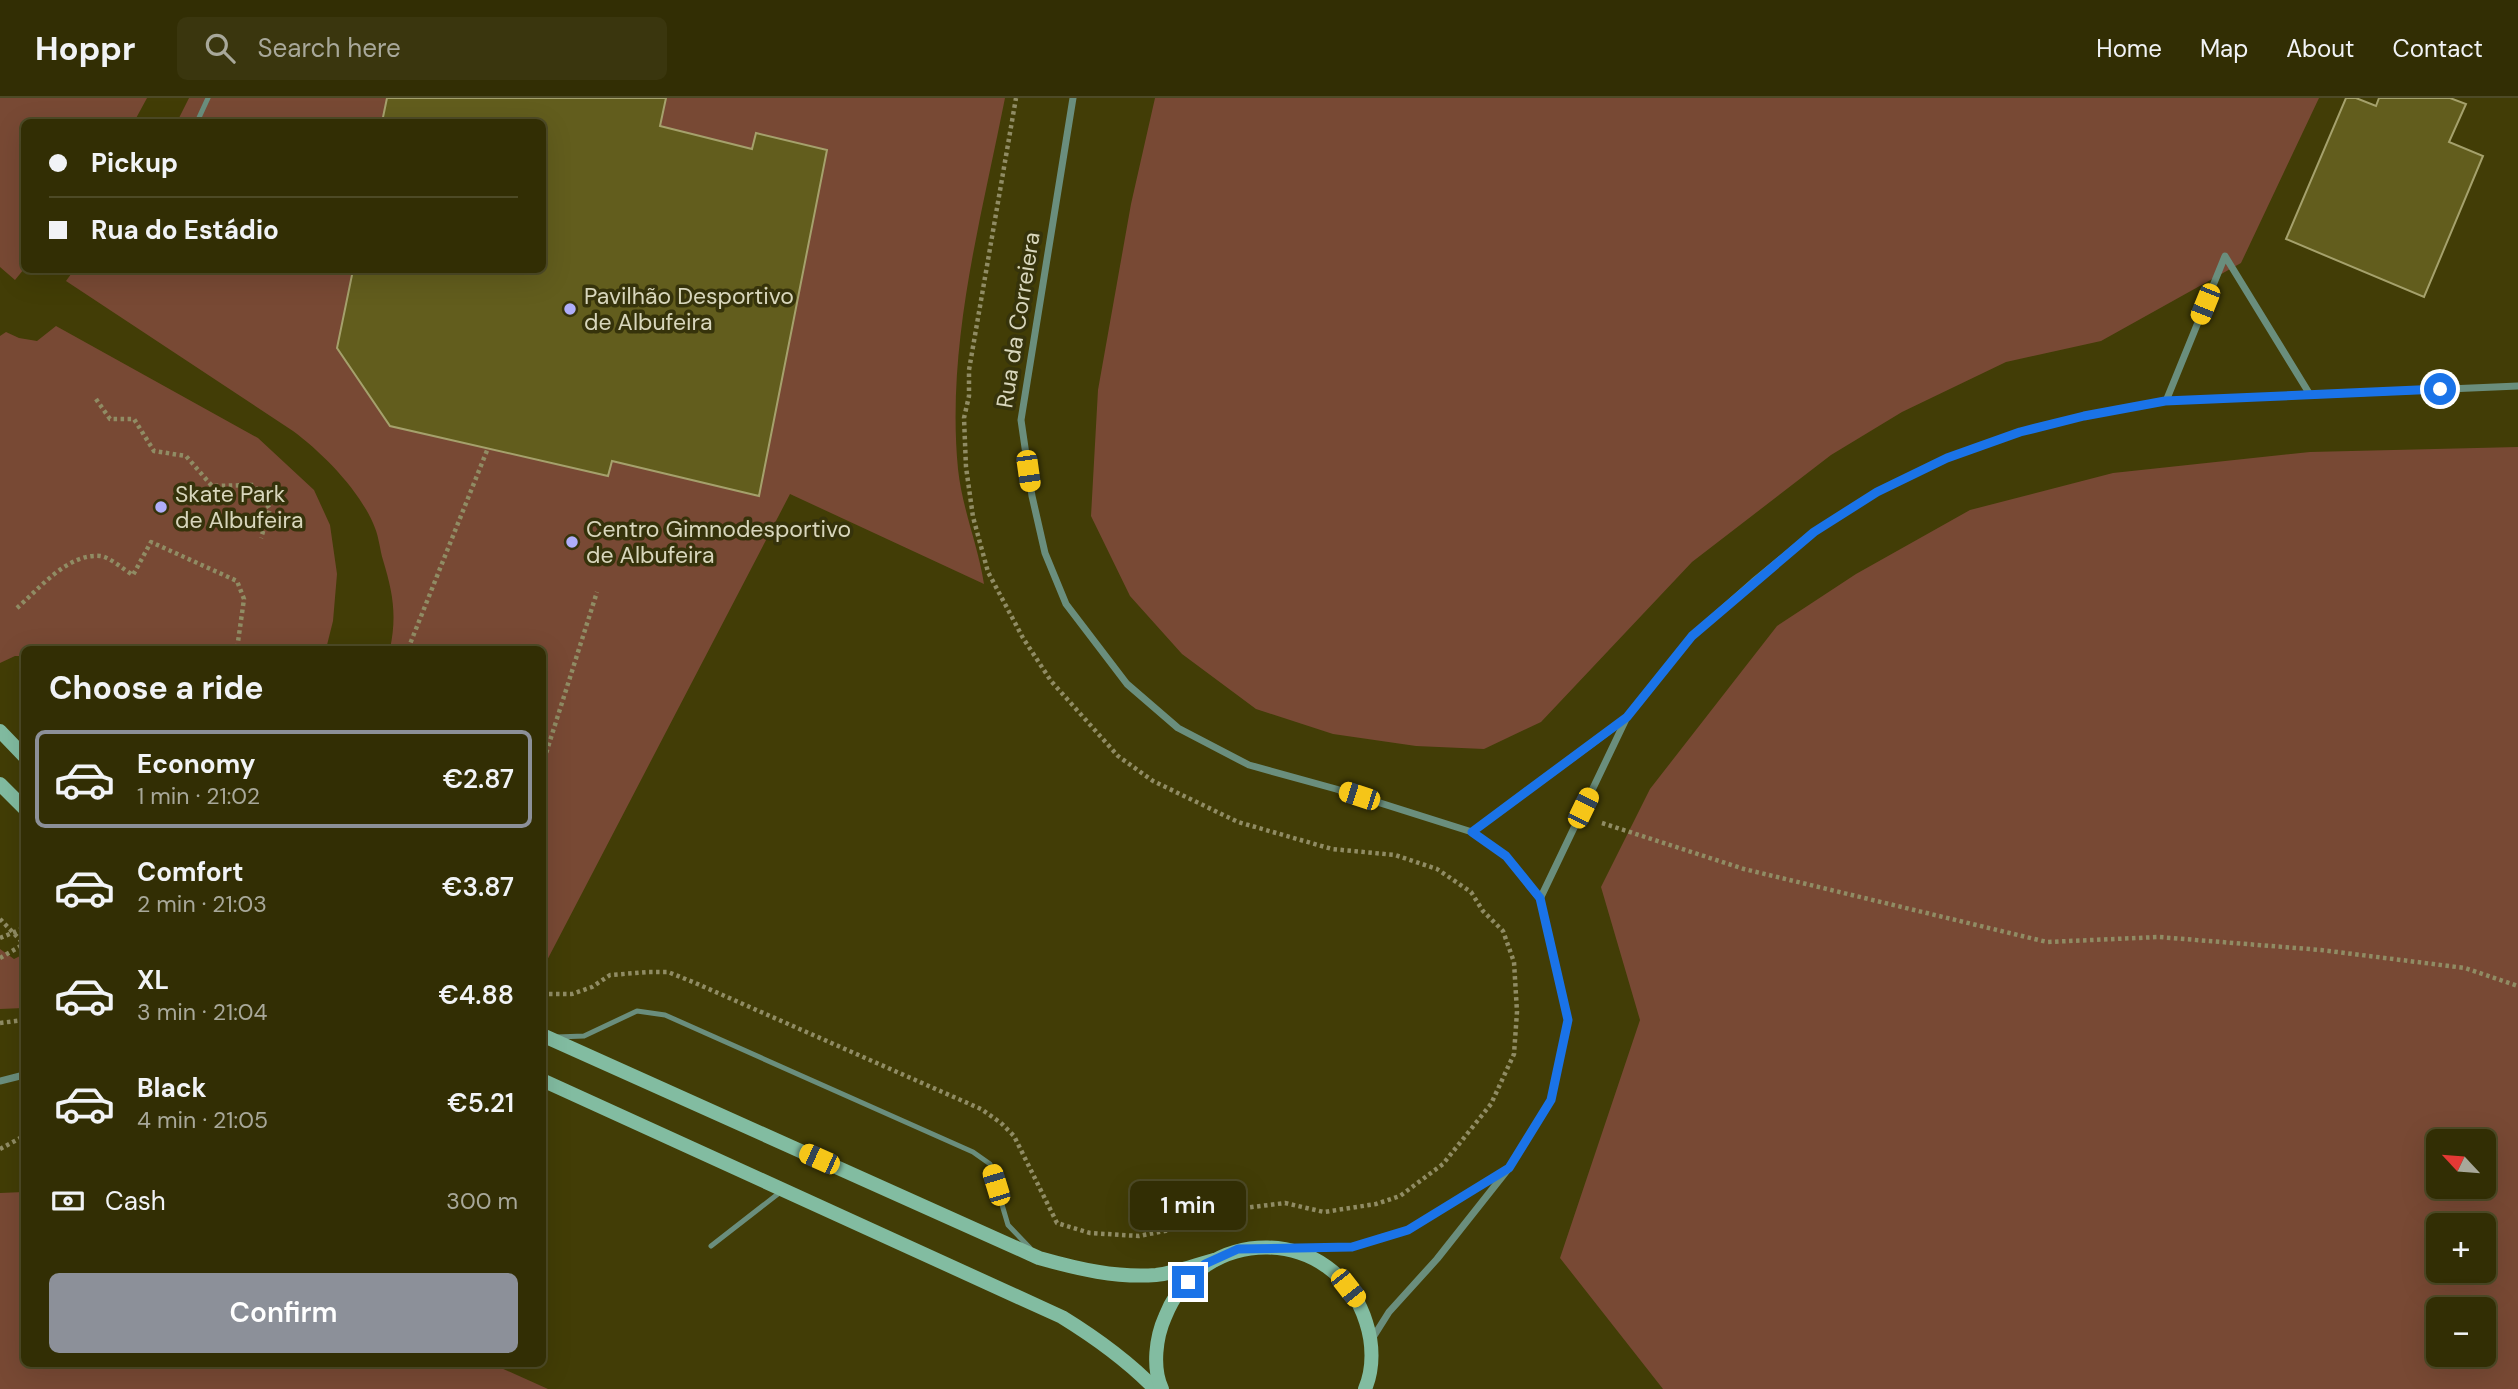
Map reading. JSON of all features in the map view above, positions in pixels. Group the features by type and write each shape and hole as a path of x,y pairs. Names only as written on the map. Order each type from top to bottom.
{"street":[{"name":"Rua da Correiera","path":"1073,98 1021,420 1032,496 1045,553 1066,604 1127,684 1178,728 1249,765 1472,832 1506,856 1540,898 1568,1020 1551,1100 1509,1168 1437,1259 1389,1312 1372,1340"},
{"path":"2165,401 2225,256 2309,393"},
{"path":"1540,898 1627,717 1692,636 1814,532 1877,492 1947,458 2020,432 2084,416 2165,401 2518,386"},
{"path":"1472,832 1627,717"},
{"path":"0,731 21,753"},
{"path":"0,784 21,805"},
{"path":"546,1036 1039,1258 1078,1269 1121,1276 1159,1275 1214,1260"},
{"path":"0,1081 21,1077"},
{"path":"546,1082 1062,1317 1093,1336 1135,1368 1155,1389"},
{"path":"1162,1389 1157,1367 1158,1333 1171,1300 1205,1264 1238,1249 1352,1247 1408,1230 1509,1168"},
{"path":"1284,1248 1315,1258 1336,1273 1360,1303 1372,1340 1369,1386"}],"lane":[{"path":"198,119 208,98"},
{"path":"546,1036 584,1037 637,1011 665,1015 961,1146 990,1164 1008,1225 1039,1258"},
{"path":"711,1246 783,1190"}],"path":[{"path":"546,994 572,994 592,987 610,975 668,972 693,982 981,1109 1014,1136 1057,1223 1090,1233 1139,1236 1190,1226 1208,1215 1228,1210 1285,1203 1324,1212 1376,1204 1400,1196 1443,1164 1491,1104 1514,1054 1517,1012 1514,962 1503,931 1483,911 1471,892 1437,869 1395,855 1332,849 1238,822 1153,780 1118,756 1051,681 1023,638 988,572 973,517 966,467 964,418 982,286 1016,98"},
{"path":"96,399 110,419 134,419 154,451 186,456 212,486 254,485 270,509 261,538"},
{"path":"409,646 488,448"},
{"path":"17,608 61,569 81,558 102,556 133,576 151,542 237,581 244,599 237,646"},
{"path":"546,753 597,592"},
{"path":"1596,821 1744,869 2047,942 2159,937 2321,950 2465,968 2518,986"},
{"path":"0,919 21,941"},
{"path":"0,938 21,930"},
{"path":"0,958 21,946"},
{"path":"0,1023 21,1020"},
{"path":"0,1149 21,1138"}],"shaded area":[{"path":"0,98 147,98 136,119 21,119 21,273 15,280 0,267"},
{"name":"Centro Gimnodesportivo de Albufeira","path":"189,98 1005,98 968,282 957,375 958,469 984,584 790,494 546,962 546,646 390,646 393,604 378,536 361,501 340,475 293,431 66,281 72,273 546,273 546,119 178,119"},
{"path":"1155,98 2319,98 2241,263 2101,341 2006,362 1902,412 1831,455 1692,562 1541,722 1484,749 1416,746 1333,734 1256,709 1182,654 1130,596 1091,516 1098,390 1131,204"},
{"name":"Skate Park de Albufeira","path":"56,326 258,438 314,490 330,525 337,574 333,621 327,646 21,646 21,656 0,663 0,336 6,332 19,338 37,341"},
{"path":"2518,447 2518,1389 1663,1389 1560,1258 1640,1020 1601,887 1650,789 1777,626 1856,574 1970,510 2113,473 2310,452"},
{"path":"0,949 14,959 21,956 21,1008 0,1009"},
{"path":"21,1192 21,1367 499,1367 548,1389 0,1389 0,1193"}],"building":[{"name":"Pavilhão Desportivo de Albufeira","path":"387,98 666,98 660,126 752,149 756,133 827,150 759,496 612,461 608,476 390,426 337,348 352,273 546,273 546,119 383,119"},
{"path":"2346,98 2356,98 2376,106 2379,98 2450,98 2466,104 2449,142 2483,156 2424,297 2286,239"}],"place":[{"name":"Pavilhão Desportivo de Albufeira","path":"570,309"},
{"name":"Skate Park de Albufeira","path":"161,507"},
{"name":"Centro Gimnodesportivo de Albufeira","path":"572,542"}],"route":[{"path":"1188,1282 1205,1264 1238,1249 1352,1247 1408,1230 1509,1168 1551,1100 1568,1020 1540,898 1506,856 1472,832 1627,717 1692,636 1814,532 1877,492 1947,458 2020,432 2084,416 2165,401 2440,389"}]}
